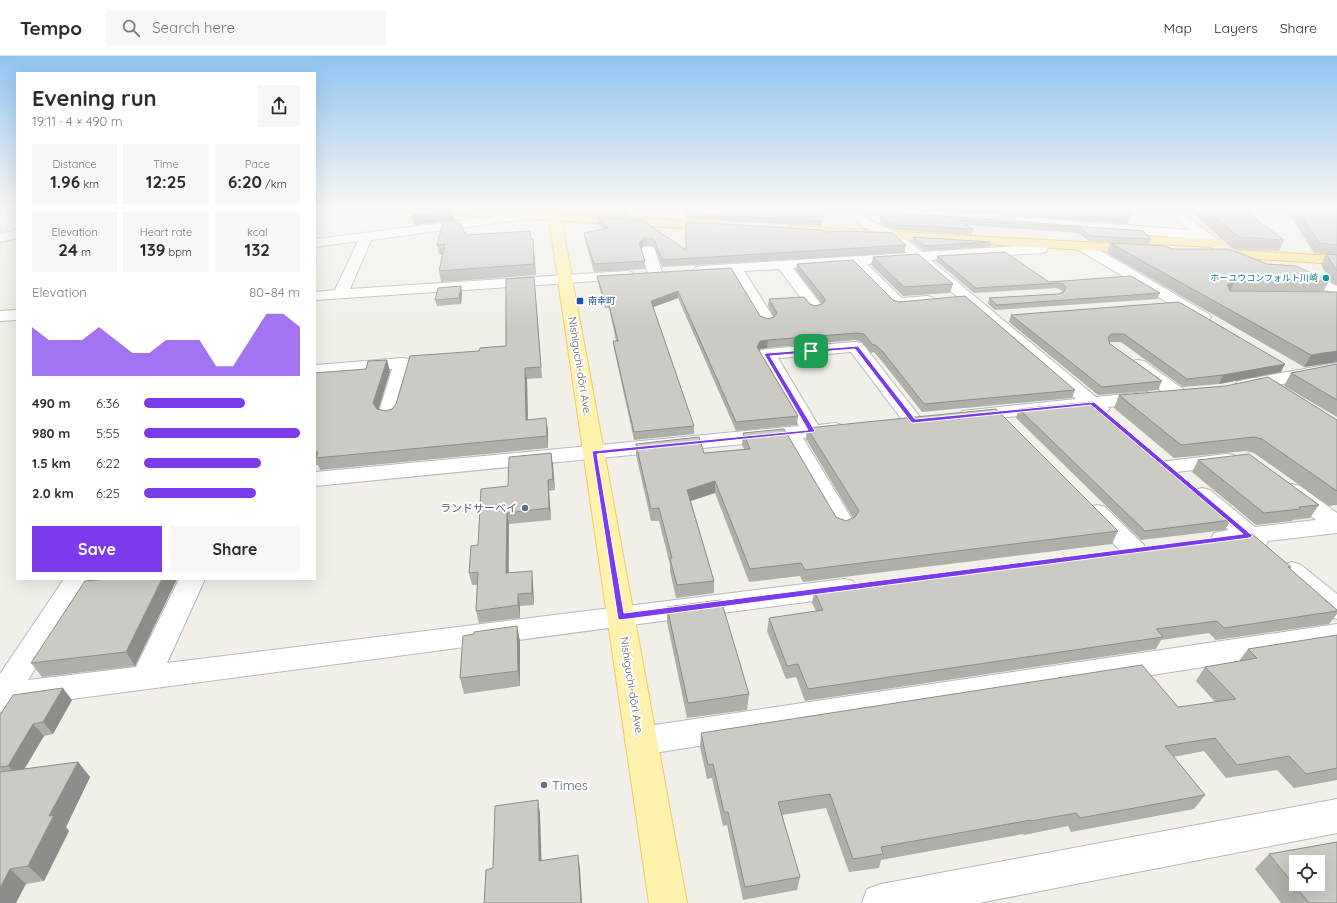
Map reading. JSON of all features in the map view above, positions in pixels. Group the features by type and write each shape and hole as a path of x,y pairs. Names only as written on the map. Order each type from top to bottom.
{"highway":[{"path":"1128,249 1337,260"},
{"path":"1306,249 1337,250"}],"main road":[{"name":"Nishiguchi-dōri Ave.","path":"560,249 668,903"}],"street":[{"path":"341,294 361,249"},
{"path":"909,249 968,299 1013,315"},
{"path":"687,271 1041,249"},
{"path":"1086,249 1212,323"},
{"path":"1220,249 1267,270"},
{"path":"648,250 655,274"},
{"path":"856,260 898,302 968,299"},
{"path":"783,265 815,307"},
{"path":"735,268 767,320"},
{"path":"1286,271 1293,271 1337,291"},
{"path":"316,296 671,272"},
{"path":"1314,298 1337,298"},
{"path":"1155,304 1178,303"},
{"path":"992,308 1114,422"},
{"path":"0,316 16,315"},
{"path":"812,431 767,354 856,347 921,420 890,423"},
{"path":"1126,356 1179,395"},
{"path":"316,370 403,363 388,415"},
{"path":"1280,363 1301,375"},
{"path":"1226,390 1337,368"},
{"path":"1263,382 1283,395"},
{"path":"951,417 1199,393"},
{"path":"997,412 1014,429"},
{"path":"316,479 851,427"},
{"path":"790,433 843,524"},
{"path":"1246,458 1162,462 1337,609"},
{"path":"1276,480 1337,525"},
{"path":"1085,501 1146,549 1103,555"},
{"path":"1204,542 1337,525"},
{"path":"1,698 77,580"},
{"path":"145,678 192,580"},
{"path":"1,698 866,585"},
{"path":"641,741 1337,635"},
{"path":"881,903 1337,816"}],"building":[{"path":"444,249 533,249 534,264 439,271"},
{"path":"589,249 641,249 645,261 594,264"},
{"path":"658,249 684,249 686,250 686,249 849,249 662,260"},
{"path":"1120,249 1230,249 1267,264 1296,266 1329,281 1235,281 1230,282 1227,285 1230,291 1337,292 1337,351 1311,355"},
{"path":"1005,252 1049,282 1131,276 1160,293 997,305 989,298 1058,294 1064,292 1066,287 1063,284 1058,283 976,288 937,256"},
{"path":"918,254 953,284 904,287 873,257"},
{"path":"1326,254 1337,255 1337,271"},
{"path":"853,260 893,300 899,302 965,296 1075,390 924,404 883,352 873,345 864,334 857,333 768,340 760,341 757,347 798,416 736,422 678,291 651,301 694,426 634,432 613,341 618,341 608,301 605,301 597,276 731,268 760,316 768,319 774,317 777,313 769,299 804,297 810,304 815,306 822,304 825,301 825,299 797,264"},
{"path":"534,277 541,367 525,368 526,420 546,418 547,436 316,458 318,452 316,452 316,373 366,369 368,361 387,360 373,403 377,409 385,411 392,409 396,404 410,356 479,351 480,348 506,346 506,279"},
{"path":"461,286 459,298 435,300 438,288"},
{"path":"1179,302 1285,364 1223,375 1187,379 1124,334 1111,334 1108,338 1110,344 1162,381 1102,387 1011,315"},
{"path":"1337,364 1337,400 1291,373"},
{"path":"1268,377 1337,420 1337,491 1262,439 1254,437 1181,445 1119,395 1226,386"},
{"path":"1091,402 1231,520 1145,531 1019,409"},
{"path":"996,409 1118,531 805,570 801,563 750,569 715,481 687,490 714,581 677,585 670,559 672,558 659,508 651,509 636,444 699,437 704,453 750,449 743,433 784,429 836,517 846,521 855,517 859,511 807,428"},
{"path":"551,453 553,479 548,480 549,508 507,513 506,573 532,571 532,593 518,594 518,605 476,611 478,572 469,573 471,546 478,545 481,489 508,486 509,457"},
{"path":"1249,454 1319,505 1299,507 1300,509 1264,513 1198,460"},
{"path":"1252,534 1291,567 1288,567 1337,611 1224,628 1217,621 1156,629 1163,637 808,689 798,664 787,666 769,618 823,610 814,591"},
{"path":"162,580 126,652 31,663 85,581"},
{"path":"721,600 749,694 688,703 667,607"},
{"path":"517,626 518,671 460,678 463,636 474,634 474,632"},
{"path":"1337,635 1337,768 1306,774 1289,756 1237,765 1215,738 1165,746 1205,795 1080,818 1076,813 881,847 883,854 853,859 830,794 778,802 800,877 745,887 728,812 724,812 713,764 708,765 701,733 1142,665 1178,707 1236,699 1205,667 1257,658 1248,649"},
{"path":"63,688 43,722 33,724 8,766 0,767 0,715 13,695"},
{"path":"78,762 49,816 54,815 28,866 10,869 0,888 0,772"},
{"path":"538,800 539,861 578,855 581,903 484,903 486,870 493,868 495,806"},
{"path":"1337,842 1337,903 1309,903 1299,891 1325,891 1325,855 1289,855 1289,878 1269,854"}],"place":[{"name":"ホーユウコンフォルト川崎","path":"1326,278"},
{"name":"南幸町","path":"580,301"},
{"name":"ランドサーベイ","path":"525,508"},
{"name":"Times","path":"544,785"}],"route":[{"path":"856,347 913,421 1092,403 1249,536 620,617 594,452 812,431 767,354 811,351 856,347"}]}
